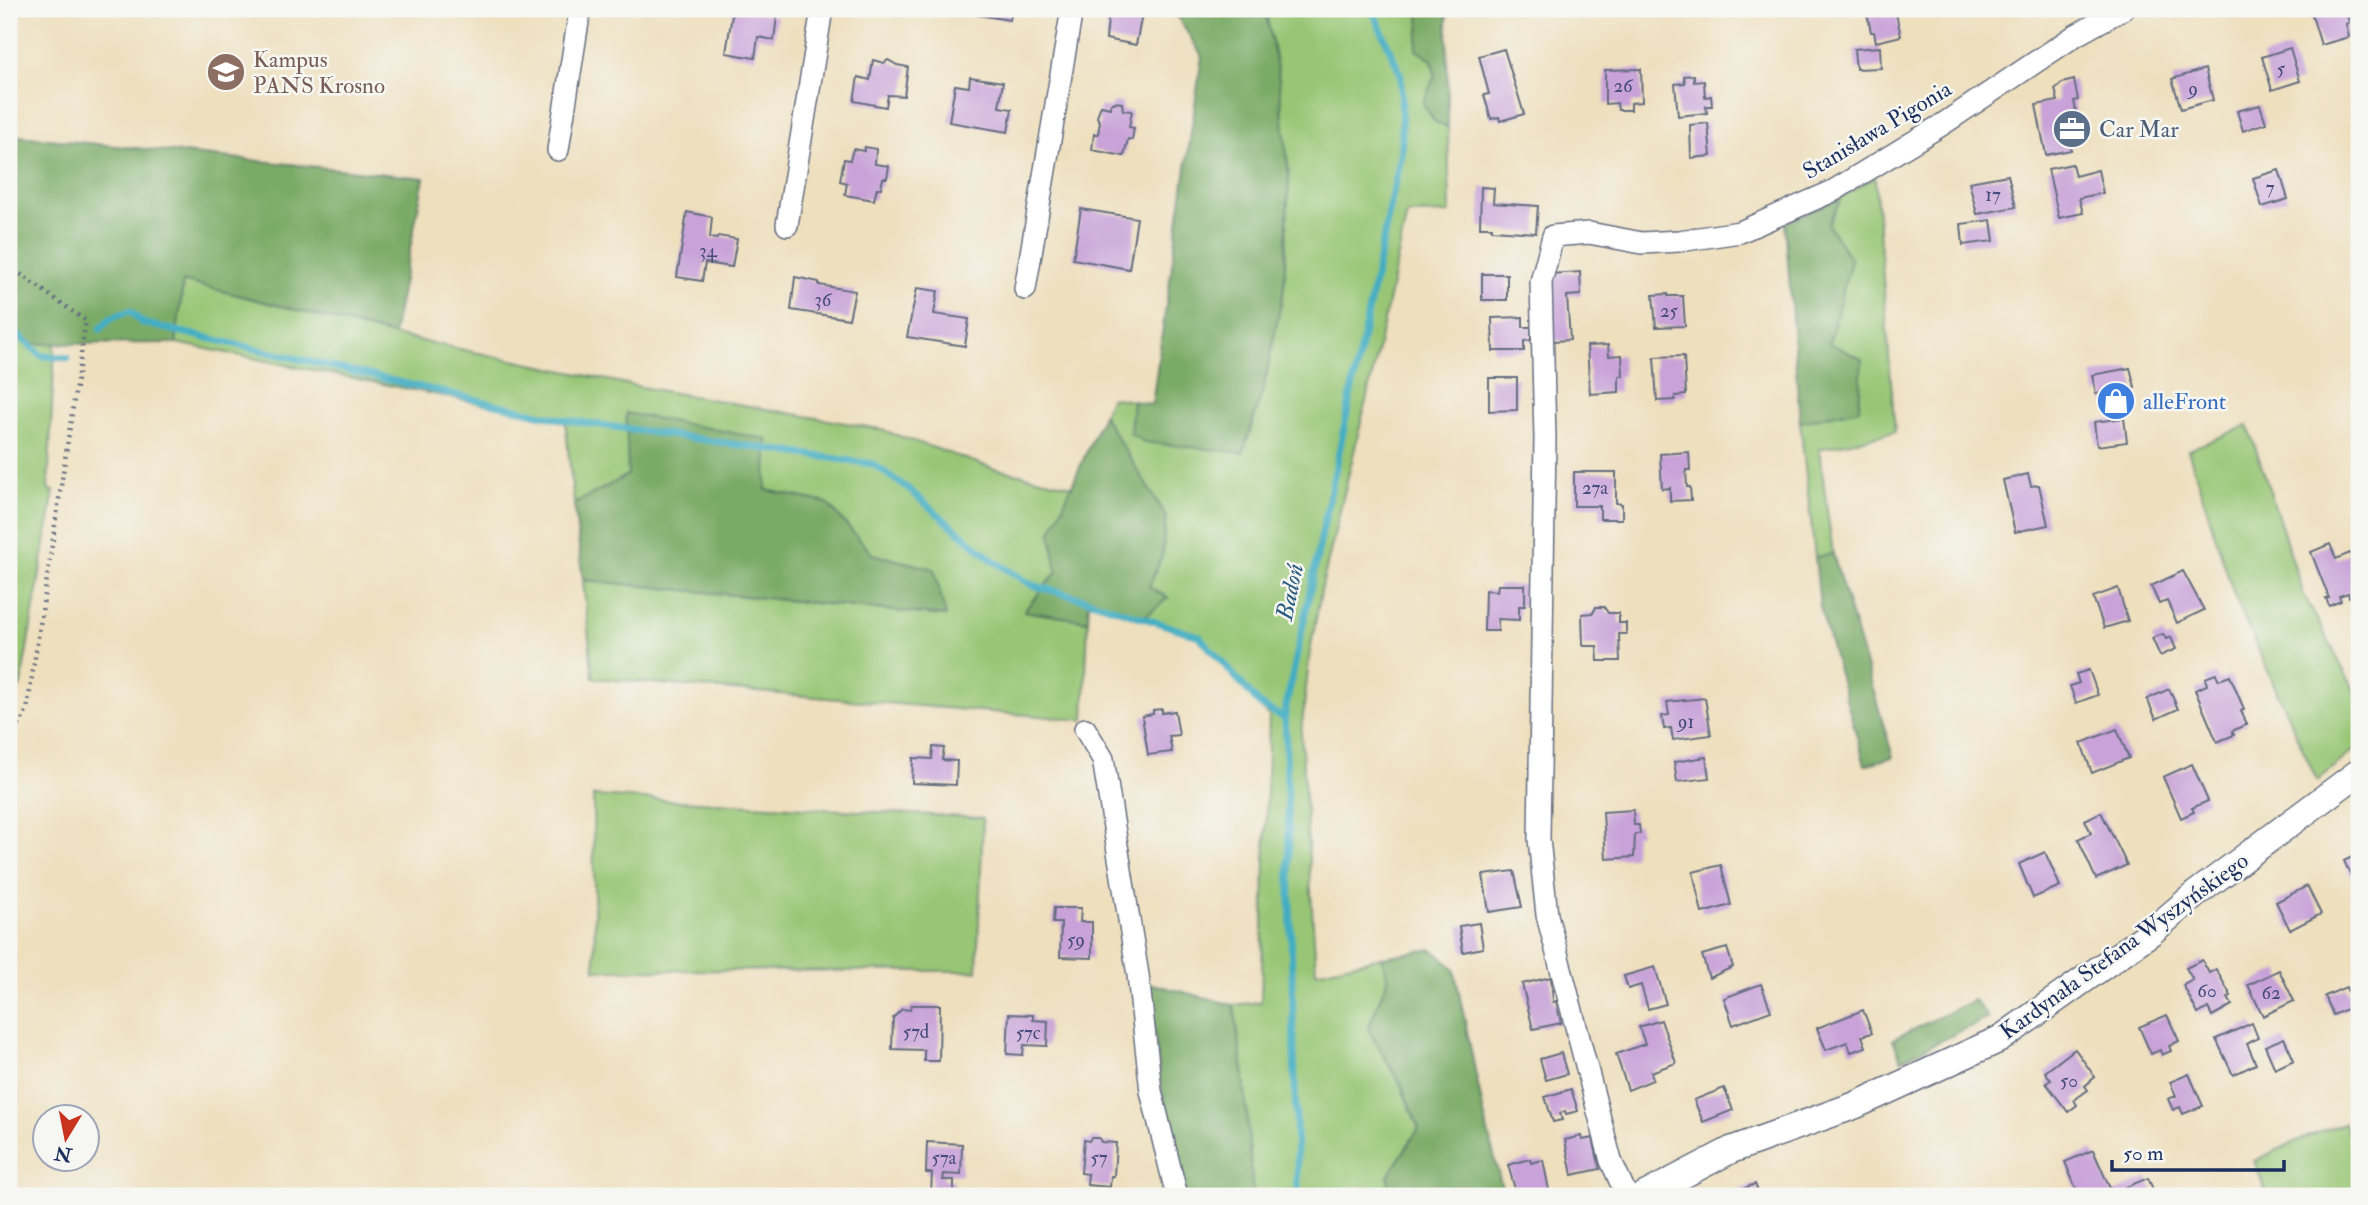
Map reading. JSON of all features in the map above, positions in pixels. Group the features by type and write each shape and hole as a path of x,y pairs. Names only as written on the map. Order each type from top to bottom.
{"street":[{"path":"558,150 580,9"},
{"path":"788,225 822,9"},
{"path":"1026,289 1072,9"},
{"name":"Stanisława Pigonia","path":"1627,1196 1611,1161 1547,915 1539,839 1545,438 1541,282 1553,236 1589,233 1642,243 1679,241 1740,232 1833,191 1943,124 2076,36 2123,9"},
{"path":"1085,729 1103,759 1138,975 1151,1091 1177,1196"},
{"name":"Kardynała Stefana Wyszyńskiego","path":"1643,1196 1731,1150 1856,1105 2000,1039 2150,933 2197,893 2359,772"}],"path":[{"path":"9,267 86,321 27,709 9,744"}],"green space":[{"path":"1173,9 1265,9 1278,73 1289,176 1284,288 1264,386 1243,453 1144,442 1130,433 1133,401 1152,404 1202,56"},
{"path":"1265,9 1418,9 1420,25 1416,50 1432,60 1435,75 1423,104 1435,121 1448,127 1450,213 1407,214 1322,586 1310,652 1301,733 1316,972 1382,957 1388,978 1368,1029 1400,1083 1419,1129 1388,1176 1390,1196 1253,1196 1244,1078 1234,1005 1261,1002 1269,716 1199,636 1143,618 1168,598 1149,587 1162,556 1166,516 1103,415 1111,397 1133,401 1130,433 1243,453 1264,386 1284,288 1289,176 1278,73"},
{"path":"1418,9 1447,9 1448,127 1435,122 1423,104 1435,75 1432,60 1416,50 1420,25"},
{"path":"9,135 424,178 393,335 183,281 176,343 28,344 9,336"},
{"path":"1875,177 1895,432 1819,449 1833,554 1815,557 1800,422 1859,409 1829,343 1851,260 1828,224 1842,197"},
{"path":"1842,197 1828,224 1851,260 1829,343 1862,359 1859,409 1800,422 1785,223"},
{"path":"183,281 393,335 641,387 879,429 992,468 1072,486 1051,533 1057,572 1025,611 1088,621 1084,720 593,678 583,580 945,616 934,569 872,554 827,503 766,490 626,413 629,475 574,504 565,420 176,343"},
{"path":"9,336 28,344 55,344 48,489 54,491 21,684 9,706"},
{"path":"626,413 767,439 766,490 827,503 872,554 934,569 946,616 583,580 574,504 628,475"},
{"path":"1103,415 1166,516 1162,556 1149,587 1168,598 1143,618 1089,600 1088,621 1024,611 1057,572 1051,533"},
{"path":"2248,425 2304,595 2359,699 2359,746 2317,781 2234,595 2188,450"},
{"path":"1833,554 1893,757 1865,765 1820,607 1815,557"},
{"path":"593,796 983,818 977,971 595,970"},
{"path":"1432,949 1454,968 1486,1124 1504,1196 1390,1196 1388,1176 1419,1128 1400,1083 1368,1029 1388,978 1382,957"},
{"path":"1148,983 1234,1005 1244,1078 1253,1196 1185,1196 1162,1092"},
{"path":"1974,1000 1988,1018 1901,1060 1893,1039"},
{"path":"2344,1123 2359,1152 2359,1196 2268,1196 2254,1161"}],"building":[{"path":"733,9 777,16 774,40 758,37 755,58 726,53"},
{"path":"966,9 1012,9 1010,20 965,13"},
{"path":"1109,9 1143,9 1136,45 1106,39"},
{"path":"1866,9 1895,9 1901,36 1876,42"},
{"path":"2310,9 2345,9 2349,22 2346,24 2349,37 2321,45"},
{"path":"1880,47 1881,68 1856,69 1854,49"},
{"path":"2290,48 2300,81 2272,90 2262,57"},
{"path":"1504,49 1524,114 1500,121 1499,117 1491,119 1484,95 1489,94 1479,56"},
{"path":"873,60 884,63 888,60 908,67 904,96 888,95 886,107 854,101 858,77 870,80"},
{"path":"1641,69 1642,102 1631,103 1631,110 1618,110 1617,103 1605,104 1605,70"},
{"path":"2205,69 2213,100 2181,109 2172,79"},
{"path":"1694,75 1694,82 1704,81 1705,97 1711,96 1712,106 1706,106 1707,113 1678,116 1675,84 1685,83 1684,76"},
{"path":"970,77 1003,82 999,107 1012,109 1008,132 949,122 955,85 969,87"},
{"path":"2074,80 2078,100 2074,101 2080,133 2068,135 2071,150 2046,155 2036,105 2058,101 2055,89 2062,83"},
{"path":"1115,102 1122,103 1123,110 1132,111 1129,127 1134,128 1132,140 1128,139 1124,156 1092,150 1094,134 1098,134 1099,110 1101,106 1110,108"},
{"path":"2260,105 2266,123 2243,131 2237,111"},
{"path":"1708,123 1711,156 1691,158 1690,125"},
{"path":"865,147 876,149 875,164 889,166 887,178 883,178 881,188 877,188 874,200 845,195 847,183 840,181 844,159 850,160 853,149 864,151"},
{"path":"2072,164 2075,176 2098,170 2103,193 2079,198 2083,213 2059,218 2048,169"},
{"path":"2279,170 2288,199 2262,207 2253,178"},
{"path":"2008,175 2016,207 1977,214 1969,182"},
{"path":"1481,187 1494,188 1493,203 1538,206 1536,233 1480,227"},
{"path":"1081,209 1137,218 1129,269 1073,259"},
{"path":"687,212 712,217 710,238 717,239 718,236 737,239 732,267 705,263 702,281 677,277"},
{"path":"1991,220 1994,241 1963,245 1961,224"},
{"path":"1580,272 1581,295 1567,296 1570,340 1553,341 1550,274"},
{"path":"1482,274 1507,274 1507,300 1482,300"},
{"path":"795,277 819,282 819,285 855,291 849,319 791,310"},
{"path":"917,288 938,291 934,314 969,319 965,346 907,337"},
{"path":"1653,295 1683,296 1685,326 1656,327"},
{"path":"1523,317 1523,327 1531,327 1531,340 1524,341 1524,351 1493,351 1492,318"},
{"path":"1608,345 1609,356 1622,355 1623,376 1619,376 1619,392 1590,394 1587,346"},
{"path":"1684,356 1686,395 1675,396 1675,400 1657,401 1654,357"},
{"path":"2130,368 2135,387 2130,388 2133,404 2106,410 2103,392 2096,394 2092,375"},
{"path":"1489,378 1517,378 1517,410 1489,411"},
{"path":"2124,418 2127,442 2097,446 2094,422"},
{"path":"1689,452 1690,470 1686,470 1691,500 1670,501 1670,488 1662,489 1660,454"},
{"path":"1574,472 1616,472 1616,503 1622,504 1622,519 1600,519 1600,506 1574,506"},
{"path":"2028,474 2031,486 2039,485 2048,525 2015,532 2003,480"},
{"path":"2330,544 2336,559 2350,553 2359,578 2359,593 2349,597 2348,593 2339,596 2341,601 2329,606 2326,598 2329,598 2311,552"},
{"path":"2183,571 2204,610 2177,623 2167,601 2159,604 2151,586"},
{"path":"1498,585 1525,585 1525,606 1519,606 1519,620 1498,619 1498,631 1484,631 1485,590 1497,591"},
{"path":"2118,588 2128,621 2104,628 2093,597"},
{"path":"1596,607 1604,607 1608,613 1619,613 1619,623 1626,623 1626,634 1619,634 1620,661 1598,661 1597,646 1583,646 1582,614 1593,613"},
{"path":"2163,634 2166,639 2171,637 2176,649 2160,656 2152,638"},
{"path":"2089,670 2098,695 2076,703 2070,686 2079,683 2076,674"},
{"path":"2216,674 2219,680 2230,676 2244,709 2241,711 2247,724 2232,731 2234,735 2217,742 2195,690 2207,685 2205,678"},
{"path":"2169,689 2178,709 2156,719 2147,699"},
{"path":"1705,698 1711,735 1673,740 1671,728 1664,729 1662,716 1669,715 1667,702"},
{"path":"1162,709 1162,713 1175,711 1179,735 1169,736 1172,752 1148,755 1142,716"},
{"path":"2117,729 2129,758 2092,773 2081,743"},
{"path":"933,747 944,748 942,760 957,761 956,785 912,783 913,758 932,759"},
{"path":"1706,757 1709,778 1677,782 1674,762"},
{"path":"2192,764 2208,801 2192,808 2194,812 2181,818 2163,777"},
{"path":"1633,810 1634,825 1639,825 1640,834 1635,834 1634,857 1606,859 1603,812"},
{"path":"2101,812 2127,865 2096,879 2078,839 2091,833 2085,820"},
{"path":"2359,843 2359,885 2356,886 2344,861 2358,854 2355,848"},
{"path":"2045,852 2060,886 2033,898 2019,864"},
{"path":"1721,865 1731,905 1702,913 1693,872"},
{"path":"1514,871 1522,907 1489,912 1483,875"},
{"path":"2307,886 2321,914 2290,930 2276,902"},
{"path":"1054,908 1081,908 1080,922 1092,922 1092,958 1060,957 1061,923 1053,923"},
{"path":"1479,923 1483,948 1463,952 1459,926"},
{"path":"1727,948 1733,967 1709,978 1702,955"},
{"path":"2202,960 2209,973 2216,969 2231,996 2228,998 2232,1005 2212,1016 2208,1008 2198,1014 2183,985 2193,980 2186,968"},
{"path":"1655,967 1666,1004 1648,1009 1641,985 1628,989 1624,976"},
{"path":"2279,970 2294,1001 2263,1016 2248,985"},
{"path":"1551,977 1553,1002 1556,1001 1561,1023 1533,1029 1522,984"},
{"path":"1761,984 1771,1011 1733,1025 1724,998"},
{"path":"2346,987 2354,1006 2333,1015 2325,996"},
{"path":"911,1005 940,1005 939,1061 924,1061 924,1050 892,1049 893,1018 902,1009 910,1010"},
{"path":"1863,1010 1872,1033 1862,1036 1866,1047 1851,1052 1847,1042 1826,1050 1817,1028"},
{"path":"1009,1014 1033,1015 1033,1020 1048,1021 1047,1046 1024,1045 1023,1055 1007,1054"},
{"path":"2167,1015 2179,1041 2169,1046 2171,1051 2162,1055 2160,1050 2151,1054 2139,1027"},
{"path":"1661,1020 1676,1063 1651,1072 1653,1080 1628,1090 1616,1054 1645,1044 1639,1027"},
{"path":"2252,1023 2258,1038 2247,1044 2256,1064 2233,1075 2216,1039"},
{"path":"2284,1038 2294,1060 2275,1069 2265,1046"},
{"path":"2075,1049 2095,1077 2085,1086 2088,1090 2074,1100 2077,1105 2068,1112 2046,1083 2051,1080 2045,1072"},
{"path":"1561,1053 1567,1074 1546,1080 1540,1059"},
{"path":"2189,1074 2203,1106 2183,1114 2180,1107 2173,1110 2168,1099 2176,1096 2170,1082"},
{"path":"1724,1088 1733,1110 1703,1122 1694,1100"},
{"path":"1571,1089 1578,1111 1560,1113 1562,1120 1553,1122 1545,1097"},
{"path":"1581,1136 1582,1140 1593,1138 1600,1169 1572,1175 1565,1140"},
{"path":"1091,1138 1116,1143 1114,1176 1111,1176 1110,1187 1087,1185 1088,1174 1081,1173 1084,1140 1089,1141"},
{"path":"927,1142 962,1144 961,1175 944,1174 943,1180 954,1180 954,1195 931,1194 932,1173 926,1173"},
{"path":"2093,1150 2112,1193 2148,1178 2156,1196 2079,1196 2065,1162"},
{"path":"1530,1159 1531,1163 1543,1160 1549,1190 1531,1196 1517,1196 1508,1165"},
{"path":"1755,1184 1760,1196 1729,1196 1729,1194"}],"waterway":[{"name":"Badoń","path":"1298,1196 1285,711 1402,149 1401,75 1372,9"},
{"path":"100,329 112,317 130,311 142,323 565,420 873,464 907,488 995,562 1032,585 1199,636 1261,706 1285,718"},
{"path":"9,327 42,356 68,358"}],"place":[{"name":"Kampus PANS Krosno","path":"226,72"},
{"name":"Car Mar","path":"2072,129"},
{"name":"alleFront","path":"2116,401"}]}
